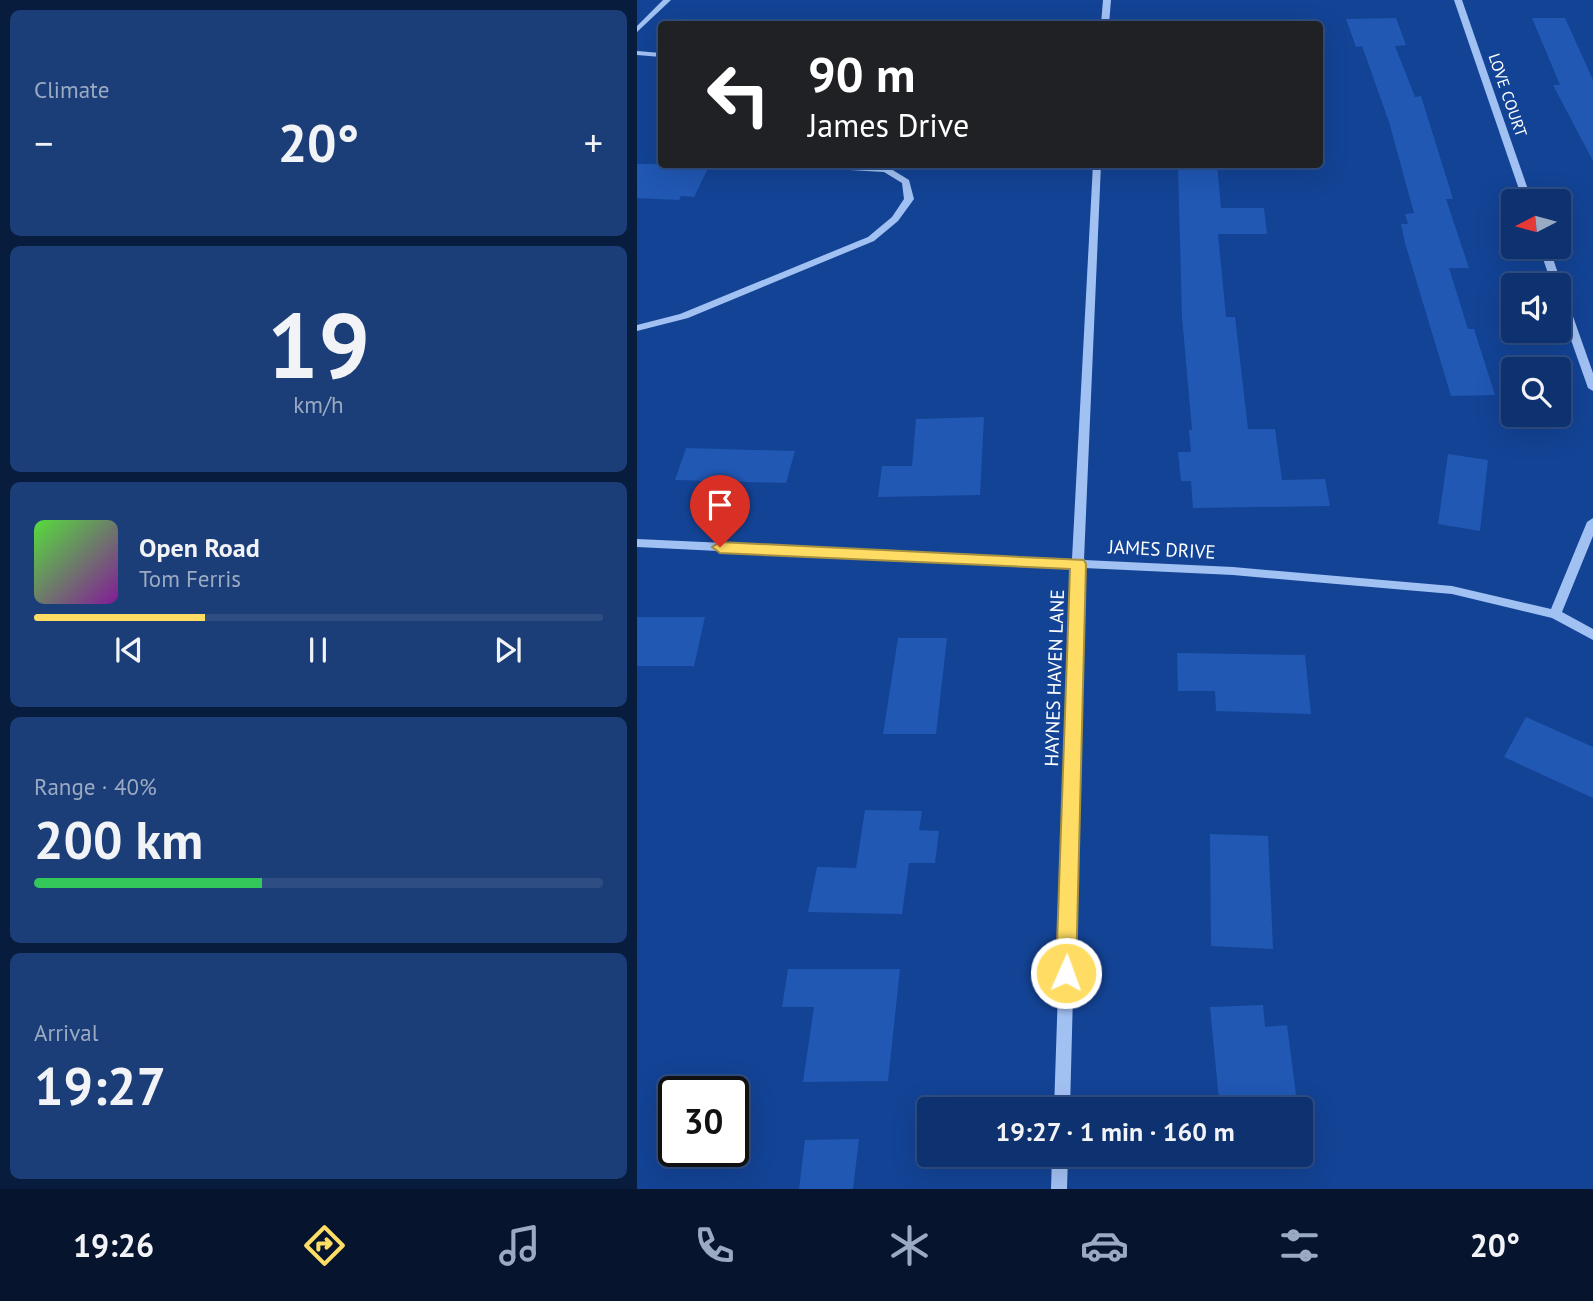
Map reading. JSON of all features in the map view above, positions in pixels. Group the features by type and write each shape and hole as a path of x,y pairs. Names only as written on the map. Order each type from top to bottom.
{"street":[{"path":"637,30 667,0"},
{"path":"1105,21 1107,0"},
{"name":"LOVE COURT","path":"1458,0 1524,189"},
{"path":"637,53 658,55"},
{"path":"637,328 684,316 871,239 895,219 909,199 906,182 886,169 869,168"},
{"name":"HAYNES HAVEN LANE","path":"1062,1097 1078,564 1097,168"},
{"path":"1571,325 1593,388"},
{"path":"1555,614 1593,522"},
{"name":"JAMES DRIVE","path":"637,543 1078,564 1374,582 1452,590 1555,614 1593,635"},
{"path":"1059,1189 1060,1167"}],"building":[{"path":"1396,18 1406,45 1395,46 1415,97 1421,96 1453,199 1446,199 1469,268 1449,268 1468,329 1474,329 1495,395 1451,396 1405,243 1401,224 1408,224 1405,214 1414,213 1389,122 1362,46 1356,47 1346,19"},
{"path":"1532,18 1565,18 1593,80 1593,161 1553,85 1560,85"},
{"path":"637,164 658,164 658,168 708,168 694,197 681,196 679,200 637,198"},
{"path":"1178,168 1217,168 1221,208 1264,208 1267,234 1218,234 1226,317 1235,317 1248,429 1275,429 1282,480 1325,479 1330,506 1193,508 1191,481 1181,481 1178,452 1191,452 1189,430 1192,430 1182,317"},
{"path":"984,417 980,495 878,497 882,466 912,466 916,419"},
{"path":"686,448 795,451 786,483 675,480"},
{"path":"1448,454 1488,460 1480,531 1438,524"},
{"path":"637,617 705,617 694,666 637,666"},
{"path":"898,638 947,638 936,734 883,734"},
{"path":"1177,653 1305,655 1311,714 1216,711 1215,691 1178,691"},
{"path":"1526,717 1593,747 1593,798 1504,757"},
{"path":"865,810 922,811 919,830 939,831 935,863 909,863 902,914 808,912 817,867 856,868"},
{"path":"1210,834 1268,836 1273,949 1211,946"},
{"path":"788,969 900,969 888,1081 803,1082 814,1007 782,1007"},
{"path":"1263,1005 1265,1027 1287,1025 1296,1097 1219,1097 1210,1007"},
{"path":"859,1139 853,1189 799,1189 805,1140"}],"route":[{"path":"720,547 1078,564 1066,973"}]}
